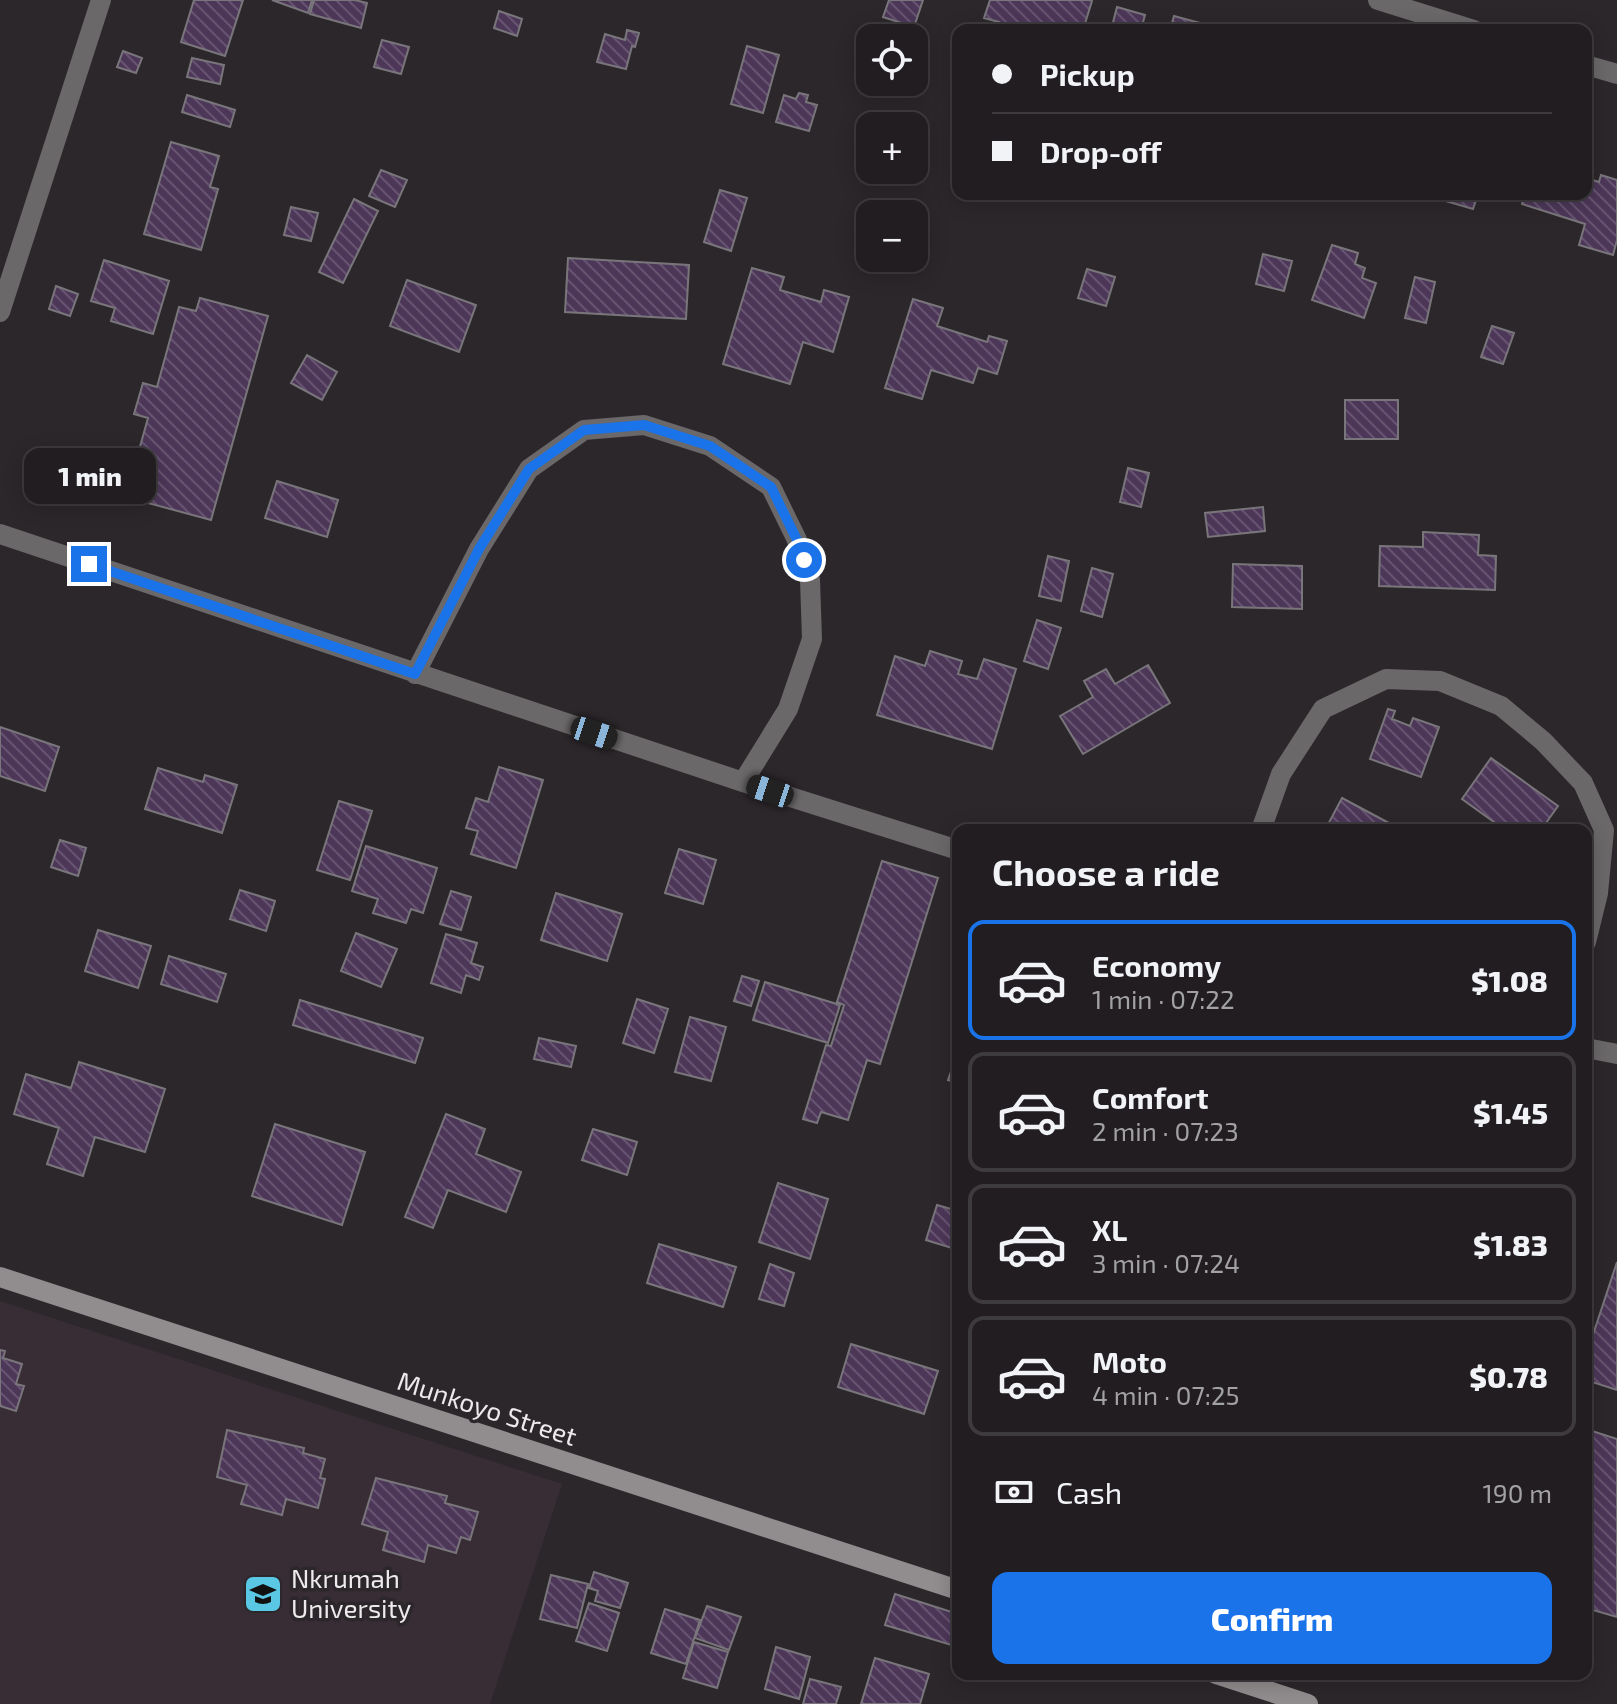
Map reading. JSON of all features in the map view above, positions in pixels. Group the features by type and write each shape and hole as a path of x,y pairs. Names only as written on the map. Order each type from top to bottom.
{"street":[{"path":"0,312 101,0"},
{"path":"1378,0 1455,24"},
{"path":"1592,67 1617,74"},
{"path":"415,674 479,549 529,469 584,430 644,425 710,446 771,487 797,540 810,580 812,639 788,709 743,782"},
{"path":"0,534 415,674 952,848"},
{"path":"1263,824 1281,774 1323,709 1386,679 1440,681 1501,706 1543,741 1583,783 1604,830 1598,893 1592,918"},
{"path":"1592,1049 1617,1054"},
{"name":"Munkoyo Street","path":"0,1277 952,1588"},
{"path":"1234,1680 1308,1704"}],"shaded area":[{"name":"Nkrumah University","path":"0,1301 562,1484 490,1704 0,1704"}],"building":[{"path":"194,0 243,0 225,56 181,42"},
{"path":"272,0 312,0 308,13"},
{"path":"314,0 367,3 361,28 310,14"},
{"path":"889,0 923,0 915,24 883,17"},
{"path":"990,0 1092,1 1085,24 998,24 984,18"},
{"path":"1117,7 1145,15 1143,24 1113,24"},
{"path":"499,11 522,19 517,36 494,28"},
{"path":"1174,16 1204,24 1172,24"},
{"path":"627,30 639,33 626,69 597,62 605,34 625,40"},
{"path":"382,40 409,47 401,74 374,67"},
{"path":"747,46 779,55 763,113 731,104"},
{"path":"123,51 142,58 136,73 117,67"},
{"path":"192,58 224,65 220,84 187,77"},
{"path":"799,93 808,95 806,102 817,105 809,131 776,122 784,95 796,99"},
{"path":"187,95 235,110 230,127 182,112"},
{"path":"171,142 219,156 210,187 218,189 201,250 144,234"},
{"path":"381,170 407,180 395,207 369,196"},
{"path":"1601,175 1617,180 1617,240 1613,255 1579,245 1585,224 1522,204 1523,200 1592,200 1592,180 1599,182"},
{"path":"720,190 747,198 731,251 704,242"},
{"path":"354,199 378,211 343,283 319,272"},
{"path":"1442,200 1476,200 1473,209"},
{"path":"291,207 318,213 311,241 284,235"},
{"path":"1332,245 1358,253 1355,264 1365,268 1362,278 1376,283 1364,318 1312,300"},
{"path":"1263,254 1292,261 1284,291 1256,284"},
{"path":"568,258 689,265 686,319 565,312"},
{"path":"104,260 169,281 153,334 111,321 115,308 91,301"},
{"path":"752,268 784,277 780,290 821,302 824,290 849,297 833,352 803,342 790,384 723,364"},
{"path":"1087,269 1115,277 1106,306 1078,298"},
{"path":"1415,277 1435,282 1426,323 1405,318"},
{"path":"407,280 476,305 459,352 390,326"},
{"path":"56,286 78,294 70,316 49,309"},
{"path":"200,298 268,316 211,520 126,497 148,418 134,414 143,383 157,387 179,307 196,311"},
{"path":"913,299 943,308 937,326 987,342 989,336 1007,341 997,374 978,368 973,383 931,370 922,399 885,388"},
{"path":"1492,326 1514,333 1503,364 1481,357"},
{"path":"307,355 337,372 322,400 291,383"},
{"path":"1345,400 1398,400 1398,439 1345,439"},
{"path":"1128,468 1149,473 1141,507 1120,502"},
{"path":"277,481 338,500 327,537 265,518"},
{"path":"1263,507 1265,531 1208,537 1205,513"},
{"path":"1423,532 1479,535 1478,555 1496,556 1495,590 1379,586 1380,546 1423,547"},
{"path":"1048,556 1069,561 1061,601 1039,596"},
{"path":"1233,564 1302,566 1302,609 1232,607"},
{"path":"1092,568 1113,574 1102,617 1081,611"},
{"path":"1037,620 1061,628 1048,669 1024,661"},
{"path":"930,651 962,661 958,674 977,679 984,659 1016,669 992,749 877,715 895,656 925,666"},
{"path":"1148,665 1170,703 1083,754 1060,716 1093,697 1084,681 1106,669 1115,684"},
{"path":"1388,709 1395,711 1392,719 1410,726 1413,718 1439,727 1421,777 1370,759"},
{"path":"0,727 59,747 45,791 0,776"},
{"path":"1491,758 1558,806 1545,824 1497,824 1462,799"},
{"path":"499,767 543,780 516,868 471,854 478,831 466,828 476,798 488,802"},
{"path":"158,768 203,782 205,775 237,785 222,833 145,809"},
{"path":"1342,798 1391,824 1328,824"},
{"path":"339,801 372,811 350,880 317,870"},
{"path":"60,840 86,848 78,876 51,867"},
{"path":"366,846 437,868 423,913 411,909 406,923 373,913 378,899 352,891"},
{"path":"679,849 716,860 703,904 665,893"},
{"path":"882,861 938,878 880,1064 867,1060 848,1120 821,1112 817,1123 803,1119 826,1045 831,1046 844,1005 837,1002"},
{"path":"240,890 275,901 266,931 230,919"},
{"path":"451,891 471,897 461,930 440,924"},
{"path":"556,893 622,914 607,961 541,940"},
{"path":"98,930 151,946 138,988 85,971"},
{"path":"356,933 397,949 381,987 341,971"},
{"path":"446,934 477,943 471,963 483,967 479,980 466,975 461,993 431,983"},
{"path":"169,956 226,974 217,1002 161,984"},
{"path":"742,976 759,981 751,1006 734,1001"},
{"path":"765,982 840,1005 828,1043 753,1020"},
{"path":"637,999 668,1009 654,1053 623,1043"},
{"path":"300,1000 423,1038 415,1063 293,1025"},
{"path":"690,1017 726,1027 711,1081 675,1072"},
{"path":"539,1038 576,1046 571,1067 534,1059"},
{"path":"79,1062 165,1089 145,1152 95,1137 83,1176 47,1164 59,1128 14,1114 26,1074 71,1088"},
{"path":"446,1114 485,1129 476,1154 521,1172 506,1212 448,1190 433,1228 405,1217"},
{"path":"275,1124 365,1152 342,1225 252,1196"},
{"path":"593,1129 637,1142 627,1175 582,1160"},
{"path":"778,1183 828,1199 810,1259 759,1242"},
{"path":"937,1205 952,1209 952,1248 926,1240"},
{"path":"659,1244 736,1267 723,1307 647,1283"},
{"path":"1617,1262 1617,1390 1592,1382 1592,1338"},
{"path":"770,1264 794,1273 784,1306 759,1299"},
{"path":"851,1344 938,1371 924,1414 838,1387"},
{"path":"0,1350 5,1351 3,1358 22,1364 16,1384 24,1386 16,1411 0,1406"},
{"path":"227,1430 304,1448 303,1453 325,1459 320,1478 325,1479 318,1508 286,1499 282,1515 241,1504 247,1485 217,1477"},
{"path":"1592,1431 1617,1439 1617,1617 1592,1610"},
{"path":"376,1478 447,1496 445,1503 478,1512 470,1540 461,1537 456,1553 428,1545 424,1562 383,1550 388,1532 362,1524"},
{"path":"594,1572 628,1583 620,1608 595,1601 598,1591 589,1588"},
{"path":"551,1575 588,1584 577,1628 540,1619"},
{"path":"895,1594 952,1612 952,1645 885,1625"},
{"path":"589,1603 619,1613 607,1651 576,1641"},
{"path":"707,1606 741,1617 729,1650 695,1638"},
{"path":"665,1609 700,1620 686,1664 651,1653"},
{"path":"694,1642 728,1652 717,1688 683,1678"},
{"path":"776,1647 810,1657 799,1699 765,1689"},
{"path":"875,1658 929,1674 920,1704 861,1704"},
{"path":"810,1679 841,1687 836,1704 803,1704"}],"place":[{"name":"Nkrumah University","path":"263,1594"}],"route":[{"path":"89,564 415,674 479,549 529,469 584,430 644,425 710,446 771,487 804,560"}]}
